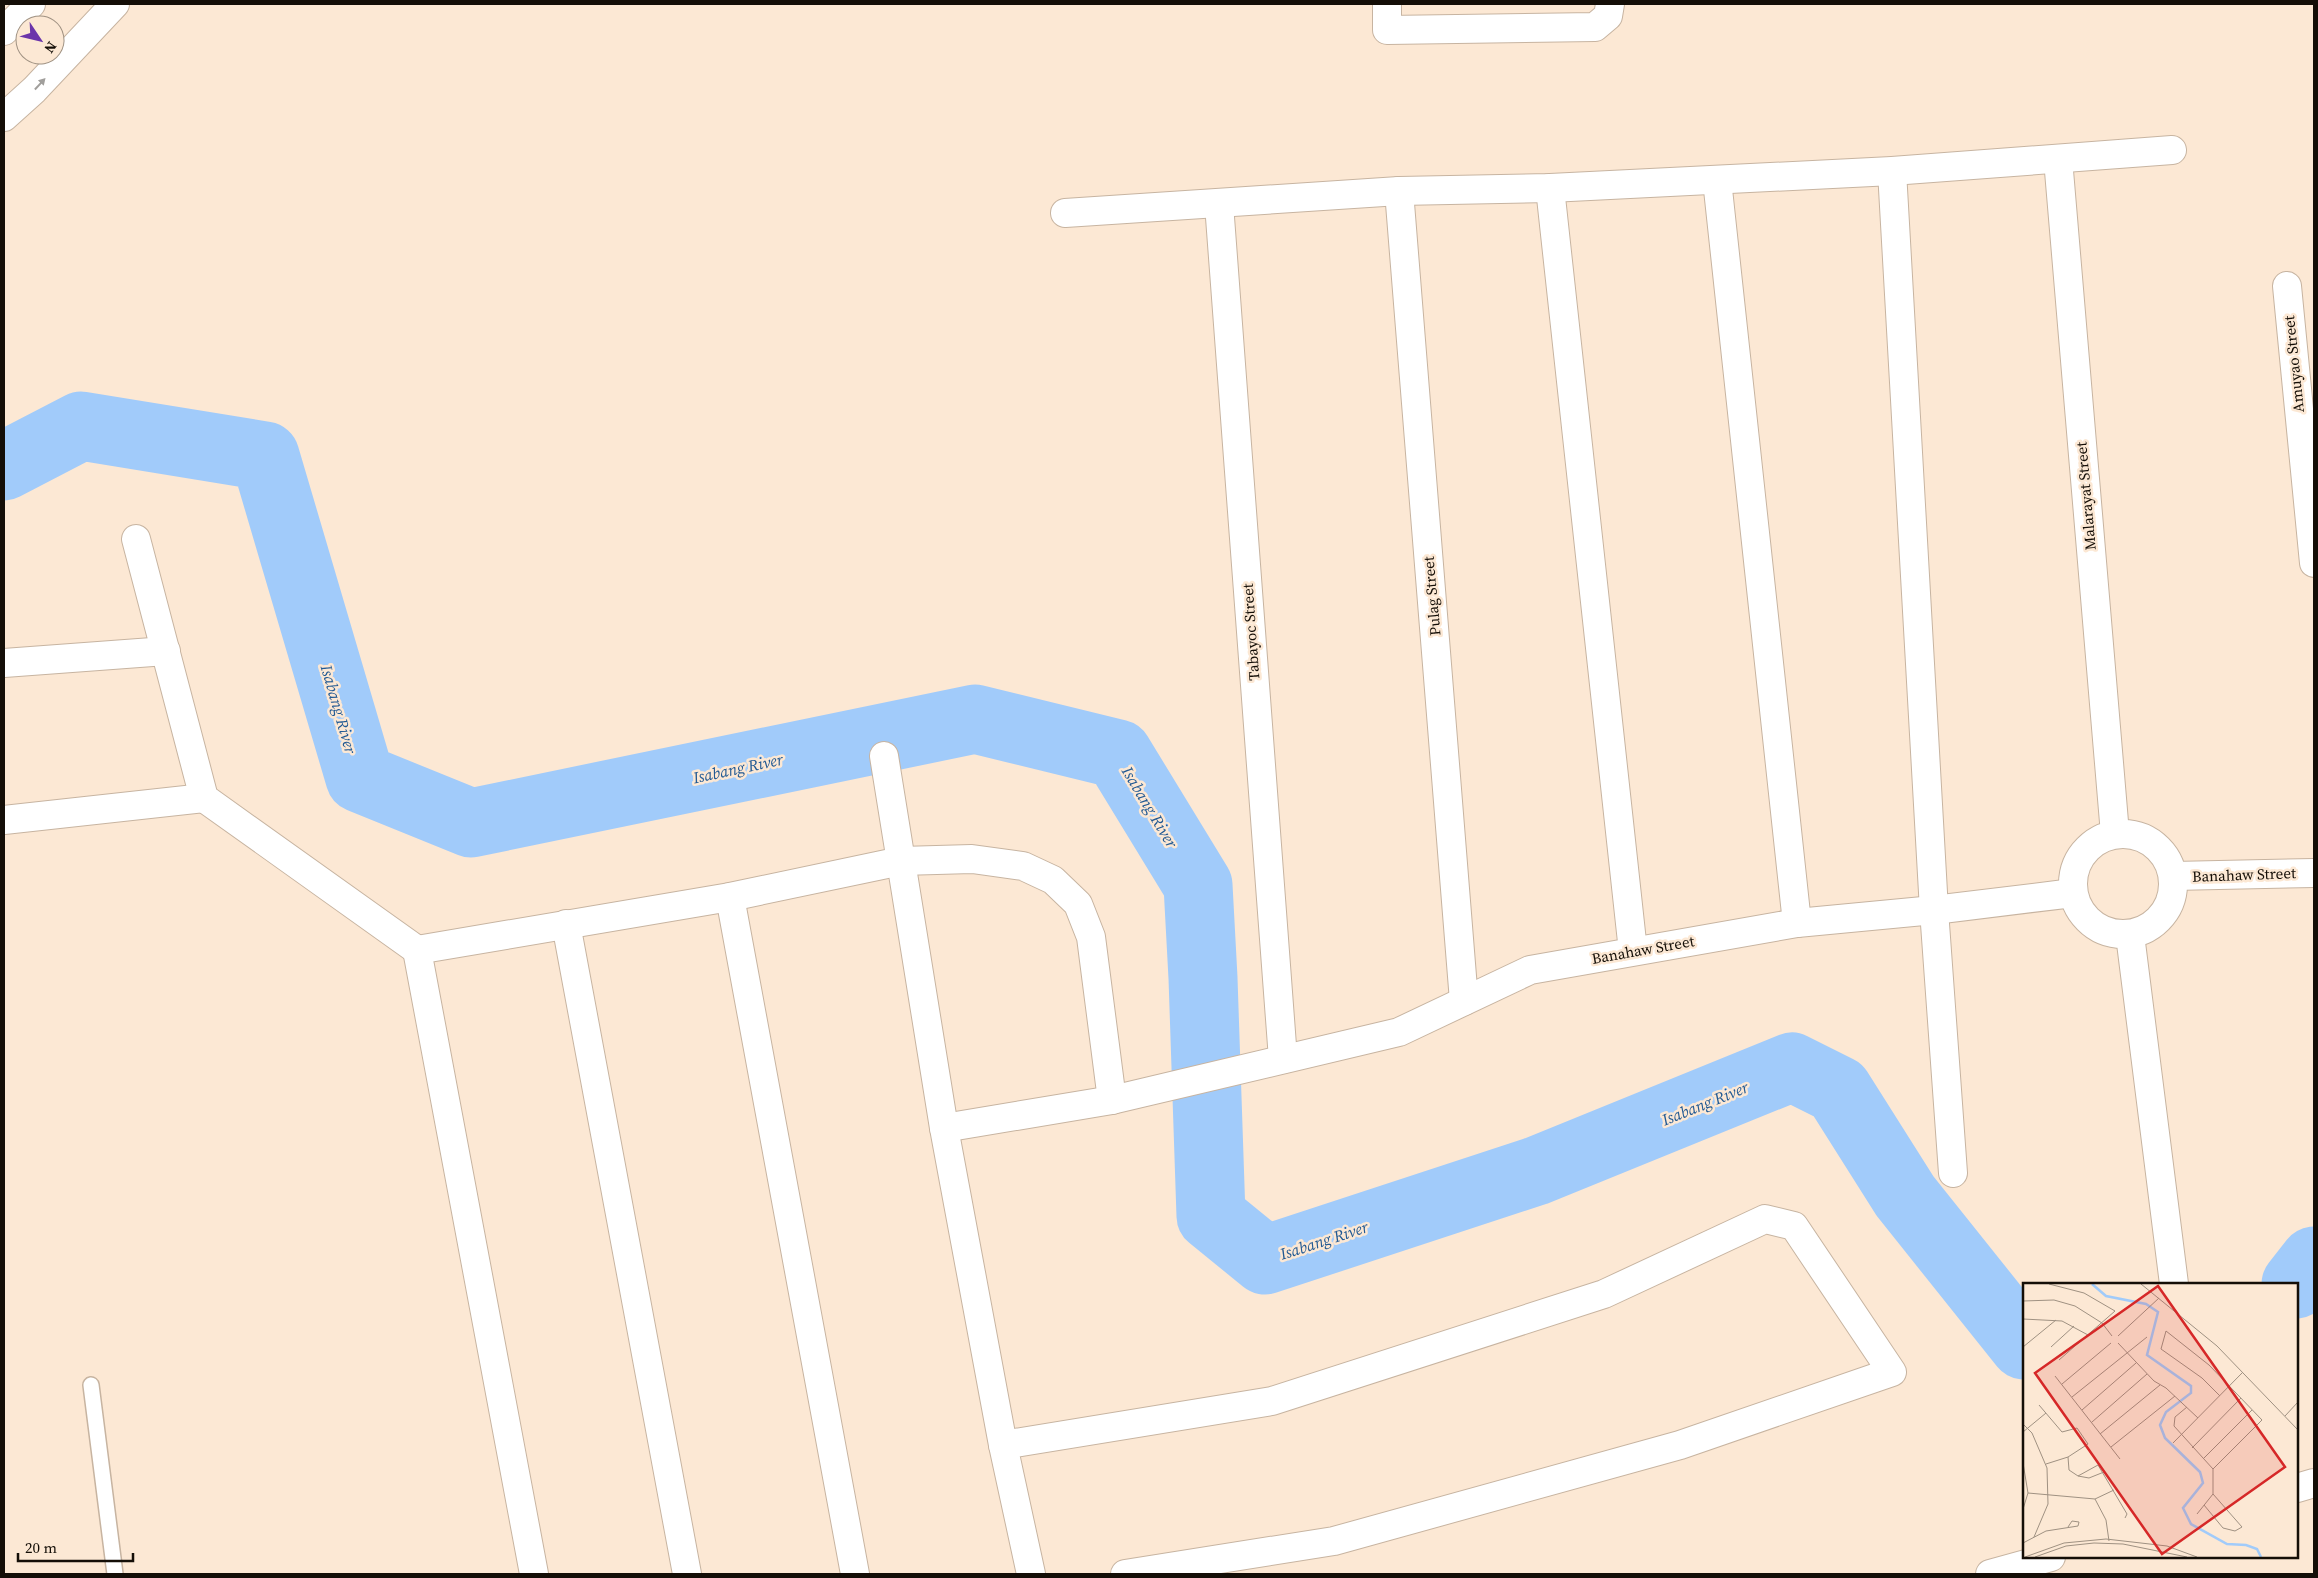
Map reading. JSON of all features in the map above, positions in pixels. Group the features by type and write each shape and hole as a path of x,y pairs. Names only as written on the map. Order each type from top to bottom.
{"street":[{"path":"4,31 31,4"},
{"path":"4,117 34,90 115,4"},
{"path":"1387,4 1387,30 1595,27 1608,16 1610,4"},
{"path":"1066,213 1399,191 1550,188 1892,172 2172,150"},
{"name":"Malarayat Street","path":"2058,159 2115,834"},
{"path":"1892,172 1934,910 1953,1173"},
{"path":"1717,180 1797,923"},
{"path":"1550,188 1633,951"},
{"name":"Pulag Street","path":"1399,191 1464,1002"},
{"name":"Tabayoc Street","path":"1219,204 1283,1059"},
{"name":"Amuyao Street","path":"2287,286 2314,562"},
{"path":"136,539 204,798 417,950 534,1574"},
{"path":"4,663 166,651"},
{"path":"884,756 944,1128 1003,1445 1031,1574"},
{"path":"4,820 204,798"},
{"path":"2115,834 2135,835 2153,843 2166,858 2174,876 2172,896 2164,914 2149,928 2130,935 2111,934 2093,926 2079,911 2073,893 2073,873 2082,854 2097,841 2115,834"},
{"path":"417,950 730,897 902,861 972,859 1024,866 1053,880 1078,904 1091,937 1112,1100"},
{"name":"Banahaw Street","path":"2174,876 2314,873"},
{"name":"Banahaw Street","path":"944,1128 1112,1100 1399,1032 1530,970 1797,923 1934,910 2073,893"},
{"path":"730,897 856,1574"},
{"path":"566,924 687,1574"},
{"path":"2130,935 2174,1283"},
{"path":"1003,1445 1272,1401 1604,1294 1764,1219 1794,1226 1892,1372 1680,1445 1334,1541 1126,1574"},
{"path":"2298,1488 2314,1483"},
{"path":"1990,1574 2047,1558"}],"lane":[{"path":"91,1385 115,1574"}],"waterway":[{"name":"Isabang River","path":"4,466 81,426 265,456 360,778 471,823 975,719 1118,754 1198,885 1211,1216 1265,1260 1536,1171 1792,1067 1838,1090 1905,1196 2023,1344"},
{"name":"Isabang River","path":"2297,1283 2314,1261"}]}
